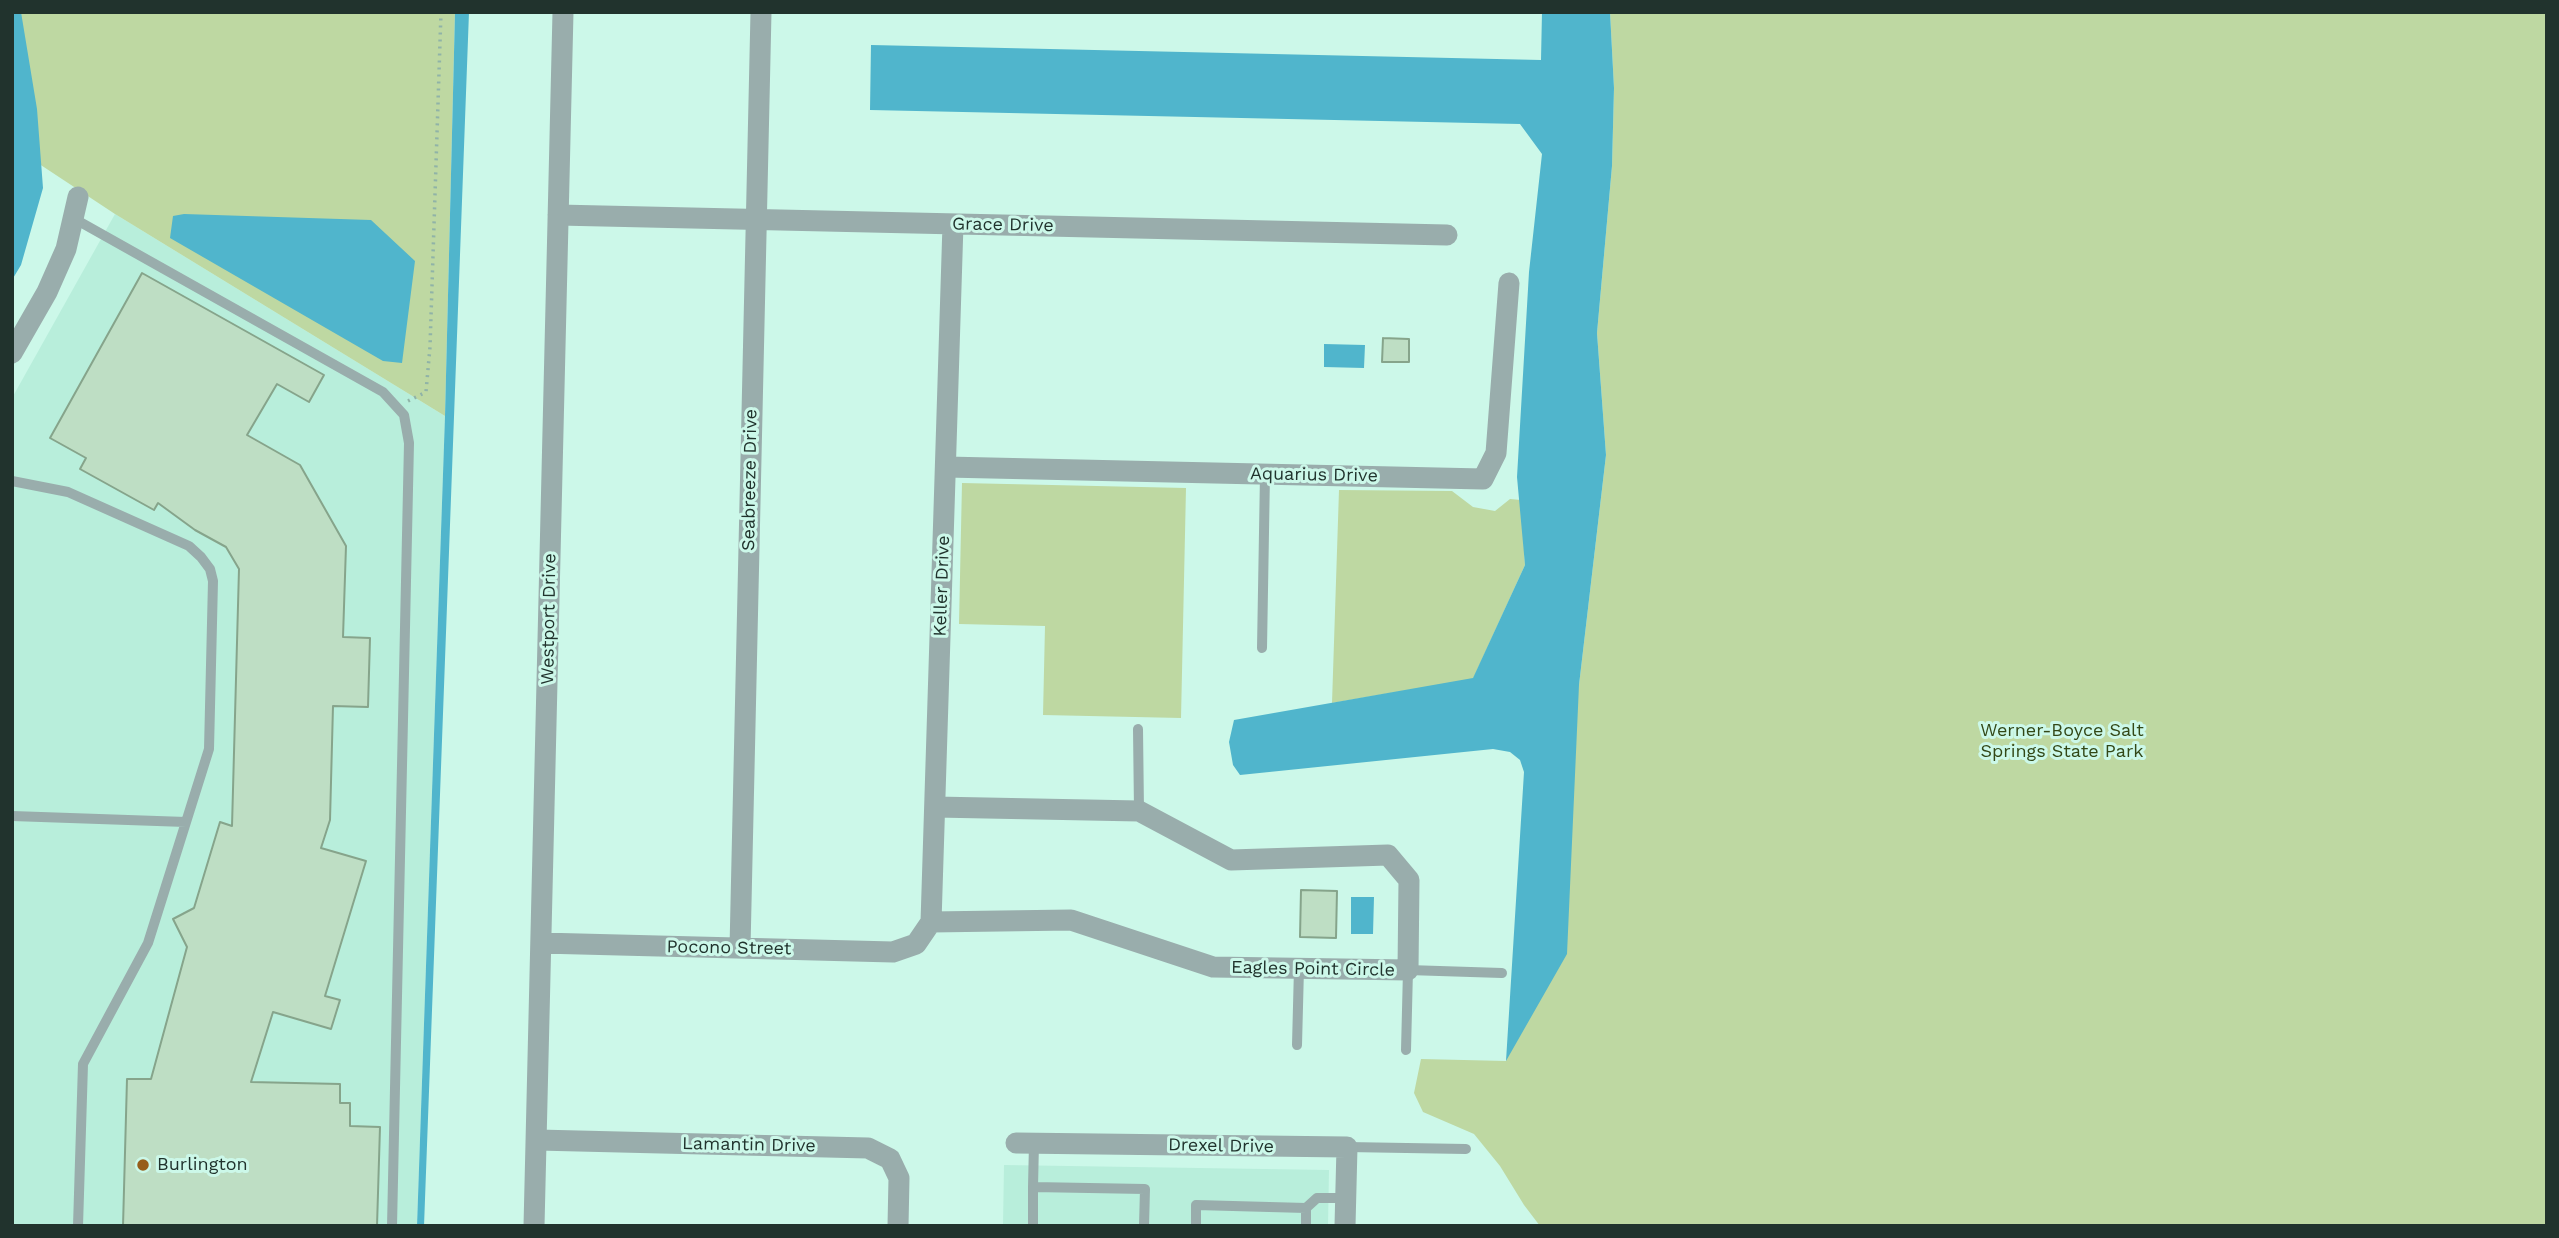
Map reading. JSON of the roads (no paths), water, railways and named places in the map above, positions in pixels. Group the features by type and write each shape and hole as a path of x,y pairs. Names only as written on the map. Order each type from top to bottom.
{"street":[{"name":"Westport Drive","path":"534,1226 563,12"},
{"name":"Seabreeze Drive","path":"740,948 761,12"},
{"path":"12,353 47,292 66,250 78,197"},
{"name":"Grace Drive","path":"558,215 1447,235"},
{"name":"Keller Drive","path":"931,922 953,224"},
{"name":"Aquarius Drive","path":"946,467 1483,479 1496,453 1509,284"},
{"name":"Eagles Point Circle","path":"931,922 1071,920 1213,967 1408,970 1409,880 1388,855 1231,860 1139,811 935,807"},
{"name":"Pocono Street","path":"541,943 894,952 916,944 931,922"},
{"name":"Lamantin Drive","path":"537,1140 869,1148 891,1159 899,1178 898,1226"},
{"name":"Drexel Drive","path":"1025,1143 1347,1147"},
{"path":"1345,1226 1347,1147"}],"lane":[{"path":"73,218 383,392 404,415 409,443 391,1226"},
{"path":"1262,648 1265,474"},
{"path":"12,481 68,492 189,546 210,569 214,593 209,749 148,943 83,1064 78,1226"},
{"path":"1138,729 1139,811"},
{"path":"12,816 186,822"},
{"path":"1297,1045 1299,968"},
{"path":"1406,1050 1408,970 1502,973"},
{"path":"1025,1143 1033,1187 1032,1226"},
{"path":"1347,1147 1466,1149"},
{"path":"1033,1187 1145,1189 1144,1226"},
{"path":"1196,1226 1196,1205 1306,1208 1317,1198 1346,1198"},
{"path":"1306,1208 1306,1226"}],"water":[{"path":"12,12 21,12 37,109 43,188 21,265 12,280"},
{"path":"455,12 469,12 424,1226 417,1226 445,416"},
{"path":"1542,12 1610,12 1614,88 1612,166 1597,333 1606,455 1579,685 1567,954 1506,1061 1524,772 1520,760 1510,752 1493,749 1240,775 1233,765 1229,742 1234,720 1473,678 1525,565 1517,477 1529,272 1542,154 1520,124 870,110 871,45 1541,60"},
{"path":"184,214 371,220 415,261 402,363 383,361 170,238 173,216"},
{"path":"1324,344 1365,345 1364,368 1324,367"},
{"path":"1351,897 1374,897 1373,934 1351,934"}],"place":[{"name":"Burlington","path":"143,1165"}],"park label":[{"name":"Werner-Boyce Salt Springs State Park","path":"2062,741"}]}
